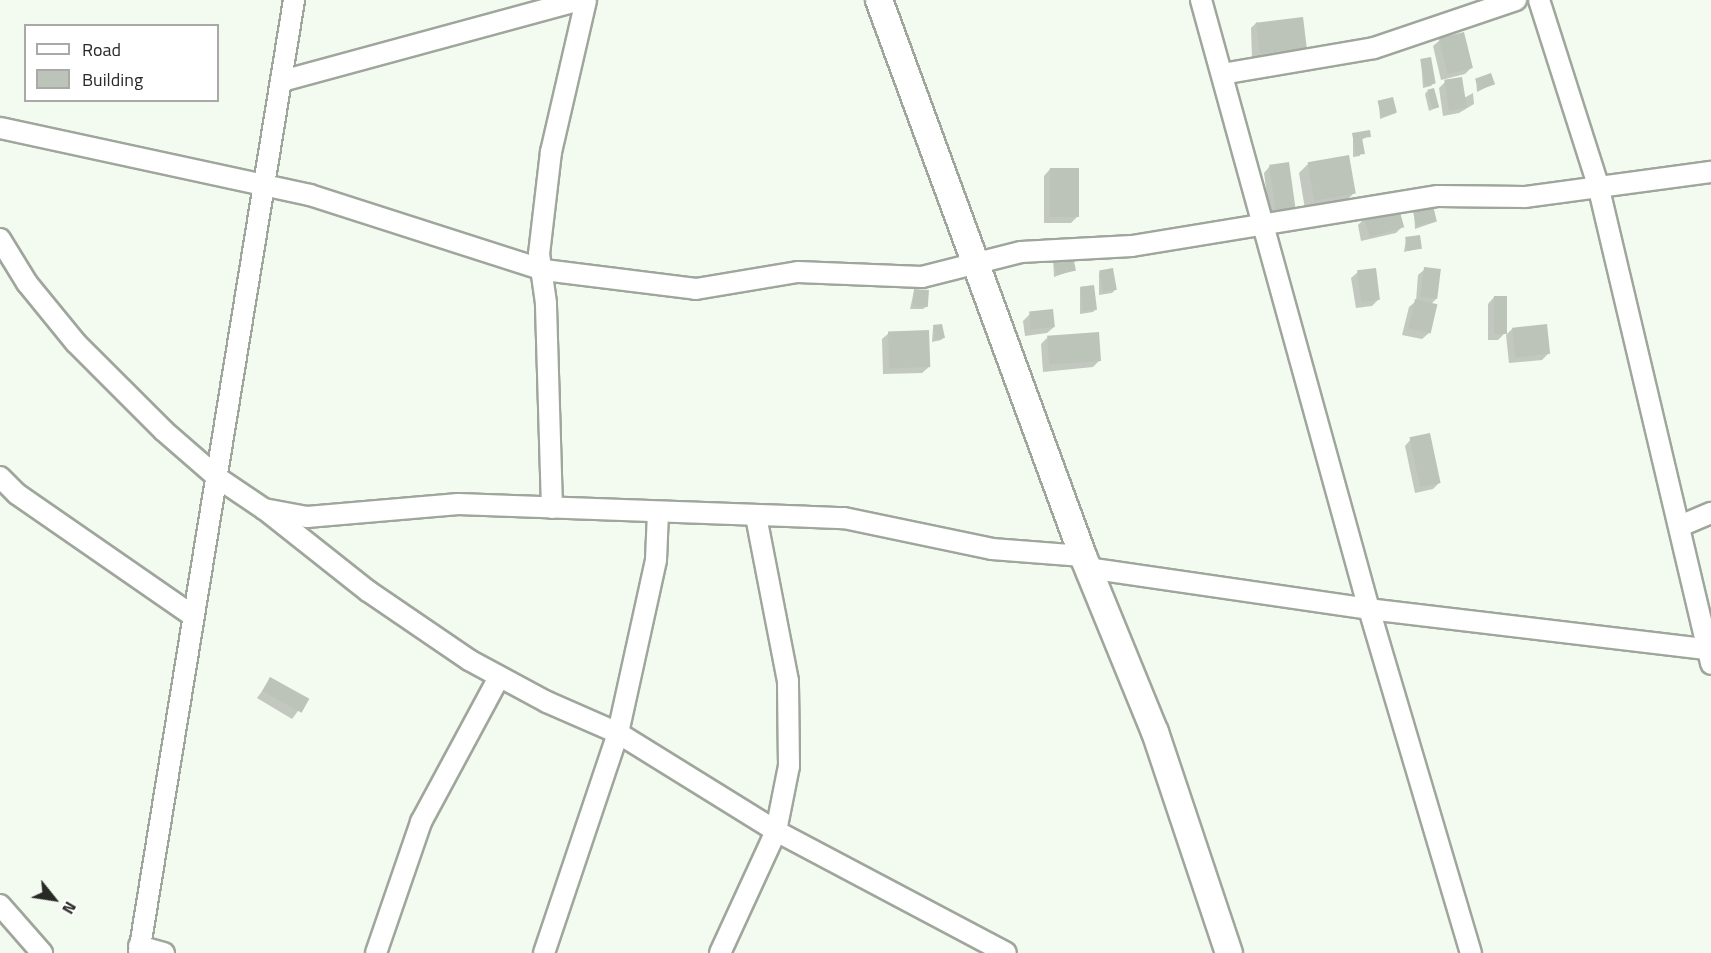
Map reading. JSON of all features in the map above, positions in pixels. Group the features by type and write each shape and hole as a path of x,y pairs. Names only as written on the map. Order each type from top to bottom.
{"main road":[{"path":"879,0 1086,562 1155,732 1229,953"}],"street":[{"path":"164,953 139,950 166,799 192,615 218,478 294,0"},
{"path":"282,81 581,0"},
{"path":"552,508 544,270 539,254 551,152 586,0"},
{"path":"1201,0 1265,223 1369,609 1471,953"},
{"path":"1222,74 1374,48 1515,0"},
{"path":"264,509 307,516 458,504 844,518 992,549 1086,562 1369,609 1709,654 1598,185 1539,0"},
{"path":"0,128 310,195 544,270 696,288 798,272 922,277 974,262 1021,252 1132,246 1438,196 1525,197 1598,185 1711,172"},
{"path":"0,239 27,283 76,343 218,478 264,509 368,591 500,677 618,733 776,831 1006,953"},
{"path":"0,477 17,494 192,615"},
{"path":"544,953 618,733 656,560 658,513"},
{"path":"1680,526 1711,513"},
{"path":"720,953 776,831 789,766 788,681 756,516"},
{"path":"376,953 421,822 500,677"},
{"path":"0,905 42,953"}],"building":[{"path":"1303,17 1307,48 1260,53 1256,23"},
{"path":"1464,32 1473,68 1448,74 1439,38"},
{"path":"1431,57 1436,84 1425,85 1420,59"},
{"path":"1491,73 1495,84 1479,90 1475,79"},
{"path":"1462,77 1467,108 1449,110 1444,80"},
{"path":"1434,88 1439,107 1432,109 1427,90"},
{"path":"1393,97 1397,113 1381,116 1377,101"},
{"path":"1370,130 1371,137 1362,138 1365,154 1356,155 1352,133"},
{"path":"1349,155 1356,193 1314,201 1308,162"},
{"path":"1289,162 1296,211 1276,213 1269,165"},
{"path":"1050,168 1079,168 1079,217 1050,217"},
{"path":"1433,205 1437,222 1416,226 1413,210"},
{"path":"1399,209 1404,227 1370,237 1364,219"},
{"path":"1420,235 1422,249 1407,251 1405,237"},
{"path":"1072,253 1076,271 1057,275 1053,257"},
{"path":"1424,267 1441,269 1437,299 1420,297"},
{"path":"1113,268 1117,290 1103,292 1099,270"},
{"path":"1376,268 1380,300 1361,302 1357,270"},
{"path":"1094,285 1097,310 1083,312 1080,287"},
{"path":"914,289 929,290 928,307 913,306"},
{"path":"1494,296 1507,296 1507,334 1494,334"},
{"path":"1415,299 1437,304 1431,333 1408,328"},
{"path":"1053,309 1055,327 1031,329 1029,312"},
{"path":"942,324 945,338 935,340 933,325"},
{"path":"1547,324 1550,354 1515,357 1512,328"},
{"path":"929,330 930,367 889,368 888,331"},
{"path":"1099,332 1101,361 1049,365 1047,336"},
{"path":"1430,433 1441,483 1420,487 1409,437"},
{"path":"270,677 309,699 302,713 262,691"}]}
